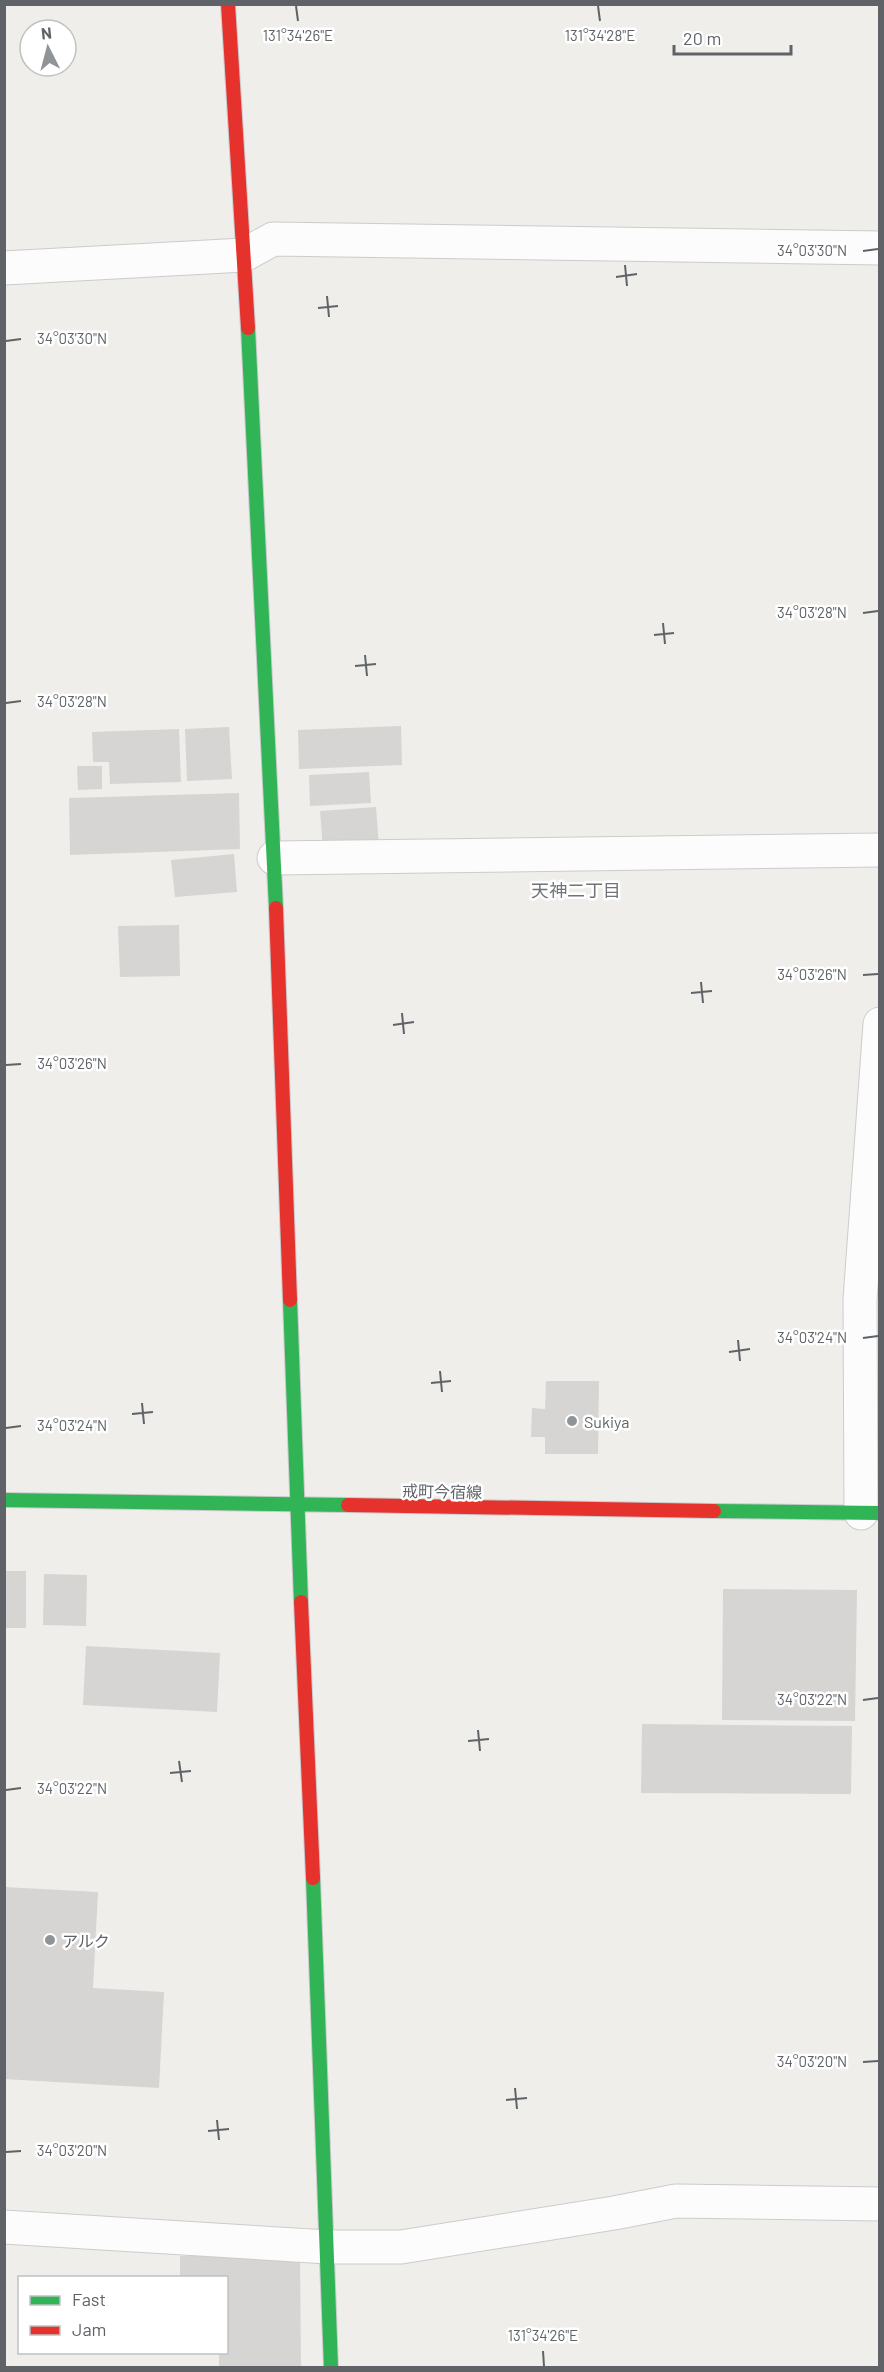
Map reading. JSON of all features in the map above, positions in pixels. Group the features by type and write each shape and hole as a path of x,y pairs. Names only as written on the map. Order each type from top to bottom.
{"street":[{"path":"228,4 244,255 274,858 331,2367"},
{"path":"4,268 244,255 273,239 879,248"},
{"path":"274,858 879,850"},
{"path":"870,1513 860,1300 879,1024"},
{"name":"戒町今宿線","path":"4,1500 870,1513"},
{"path":"4,2227 328,2247 401,2247 676,2201 879,2204"}],"building":[{"path":"401,726 402,765 299,769 298,730"},
{"path":"229,727 232,779 187,781 185,729"},
{"path":"179,729 181,782 110,784 109,762 93,762 92,732"},
{"path":"77,766 102,766 102,789 78,790"},
{"path":"369,772 371,803 310,806 309,775"},
{"path":"239,793 240,849 70,855 69,798"},
{"path":"376,807 379,845 323,849 320,811"},
{"path":"234,854 237,892 175,897 171,860"},
{"path":"179,925 180,976 120,977 118,926"},
{"path":"546,1381 599,1381 598,1454 545,1454 545,1437 531,1437 532,1408 545,1409"},
{"path":"4,1571 26,1571 26,1628 4,1628"},
{"path":"44,1574 87,1575 86,1626 43,1625"},
{"path":"723,1589 857,1590 855,1721 722,1720"},
{"path":"86,1646 220,1653 217,1712 83,1705"},
{"path":"642,1724 852,1726 851,1794 641,1793"},
{"name":"アルク","path":"4,1887 98,1892 93,1988 164,1992 159,2088 4,2079"},
{"path":"300,2255 301,2368 219,2368 219,2354 228,2354 228,2276 180,2276 180,2256"}],"traffic: fast":[{"path":"248,328 276,908"},
{"path":"290,1300 301,1602"},
{"path":"4,1500 348,1505"},
{"path":"714,1511 880,1513"},
{"path":"313,1878 331,2368"}],"traffic: jam":[{"path":"228,4 248,328"},
{"path":"276,908 290,1300"},
{"path":"348,1505 714,1511"},
{"path":"301,1602 313,1878"}],"place":[{"name":"Sukiya","path":"572,1421"},
{"name":"アルク","path":"50,1940"}],"district":[{"name":"天神二丁目","path":"576,890"}]}
